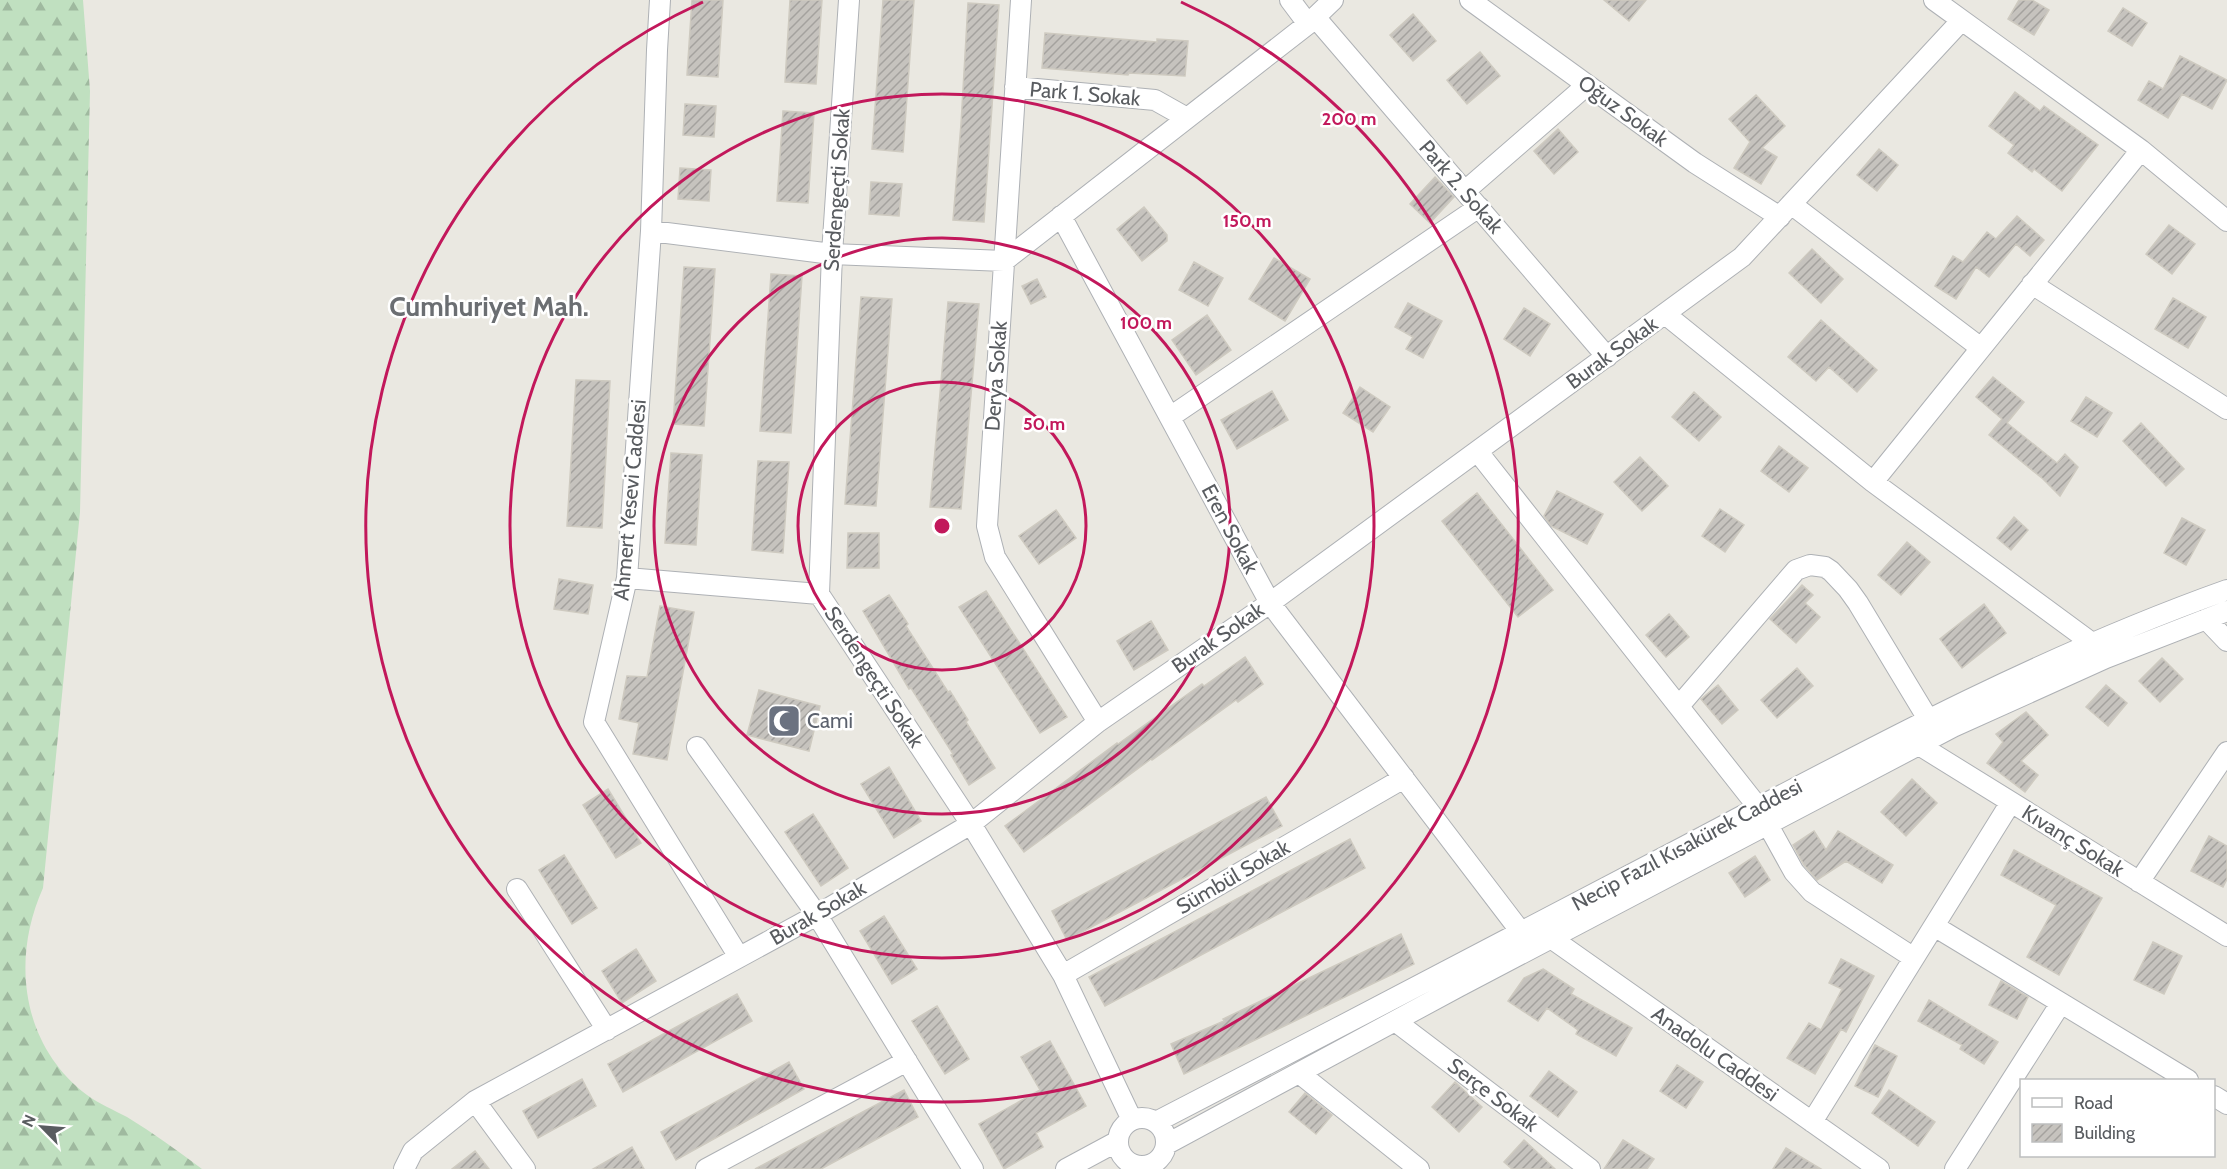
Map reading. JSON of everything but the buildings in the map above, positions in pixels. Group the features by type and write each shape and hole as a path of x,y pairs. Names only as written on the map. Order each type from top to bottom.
{"street":[{"name":"Ahmert Yesevi Caddesi","path":"660,0 651,231 627,578 594,722 739,957"},
{"name":"Serdengeçti Sokak","path":"849,0 832,254 819,594 971,824 1063,975 1132,1120"},
{"name":"Derya Sokak","path":"1021,0 987,514 989,538 995,557 1098,722"},
{"name":"Park 2. Sokak","path":"1290,0 1312,20 1465,191 1607,357"},
{"path":"651,231 832,254 1004,261 1312,20 1332,0"},
{"name":"Oğuz Sokak","path":"1470,0 1695,163 1786,211 1981,348"},
{"path":"1934,0 2141,150 2227,221"},
{"name":"Burak Sokak","path":"405,1166 413,1151 475,1101 817,915 971,824 1098,722 1270,603 1478,452 1742,257 1961,21"},
{"path":"1465,191 1587,85"},
{"name":"Park 1. Sokak","path":"1015,87 1155,100 1187,118"},
{"path":"1873,482 2141,150"},
{"path":"1170,417 1479,207"},
{"name":"Eren Sokak","path":"1061,216 1270,603 1521,932"},
{"path":"2032,285 2227,409"},
{"path":"1665,314 1873,482 2092,643"},
{"path":"1478,452 1763,816 1794,872 1812,892 1914,958"},
{"path":"1679,706 1796,570 1810,565 1831,571 1858,603 1928,719"},
{"path":"627,578 819,594"},
{"name":"Necip Fazıl Kısakürek Caddesi","path":"1167,1144 1551,938 1928,719 2092,643 2227,590"},
{"name":"Necip Fazıl Kısakürek Caddesi","path":"1156,1122 1521,932 1763,816 1919,745 2054,679 2227,611"},
{"path":"2206,619 2227,641"},
{"name":"Kıvanç Sokak","path":"1919,745 2227,936"},
{"path":"698,747 817,915 973,1169"},
{"path":"2139,882 2227,752"},
{"name":"Sümbül Sokak","path":"1063,975 1404,778"},
{"path":"1812,1122 2011,802"},
{"path":"517,889 607,1029"},
{"path":"1934,926 2186,1079"},
{"name":"Anadolu Caddesi","path":"1551,938 1879,1169"},
{"path":"1955,1169 2061,1003"},
{"name":"Serçe Sokak","path":"1395,1021 1590,1169"},
{"path":"706,1169 907,1061"},
{"path":"1299,1073 1419,1169"},
{"path":"475,1101 525,1169"},
{"path":"1140,1118 1156,1122 1166,1136 1167,1144 1156,1167 1123,1166 1118,1141 1125,1125 1140,1118"},
{"path":"1066,1169 1118,1141"}],"green space":[{"path":"0,0 83,0 90,91 80,512 43,888 33,915 27,943 25,972 28,999 36,1026 48,1052 65,1075 87,1095 137,1123 202,1169 0,1169"}],"place":[{"name":"Cami","path":"784,721"}],"district":[{"name":"Cumhuriyet Mah.","path":"489,307"}]}
